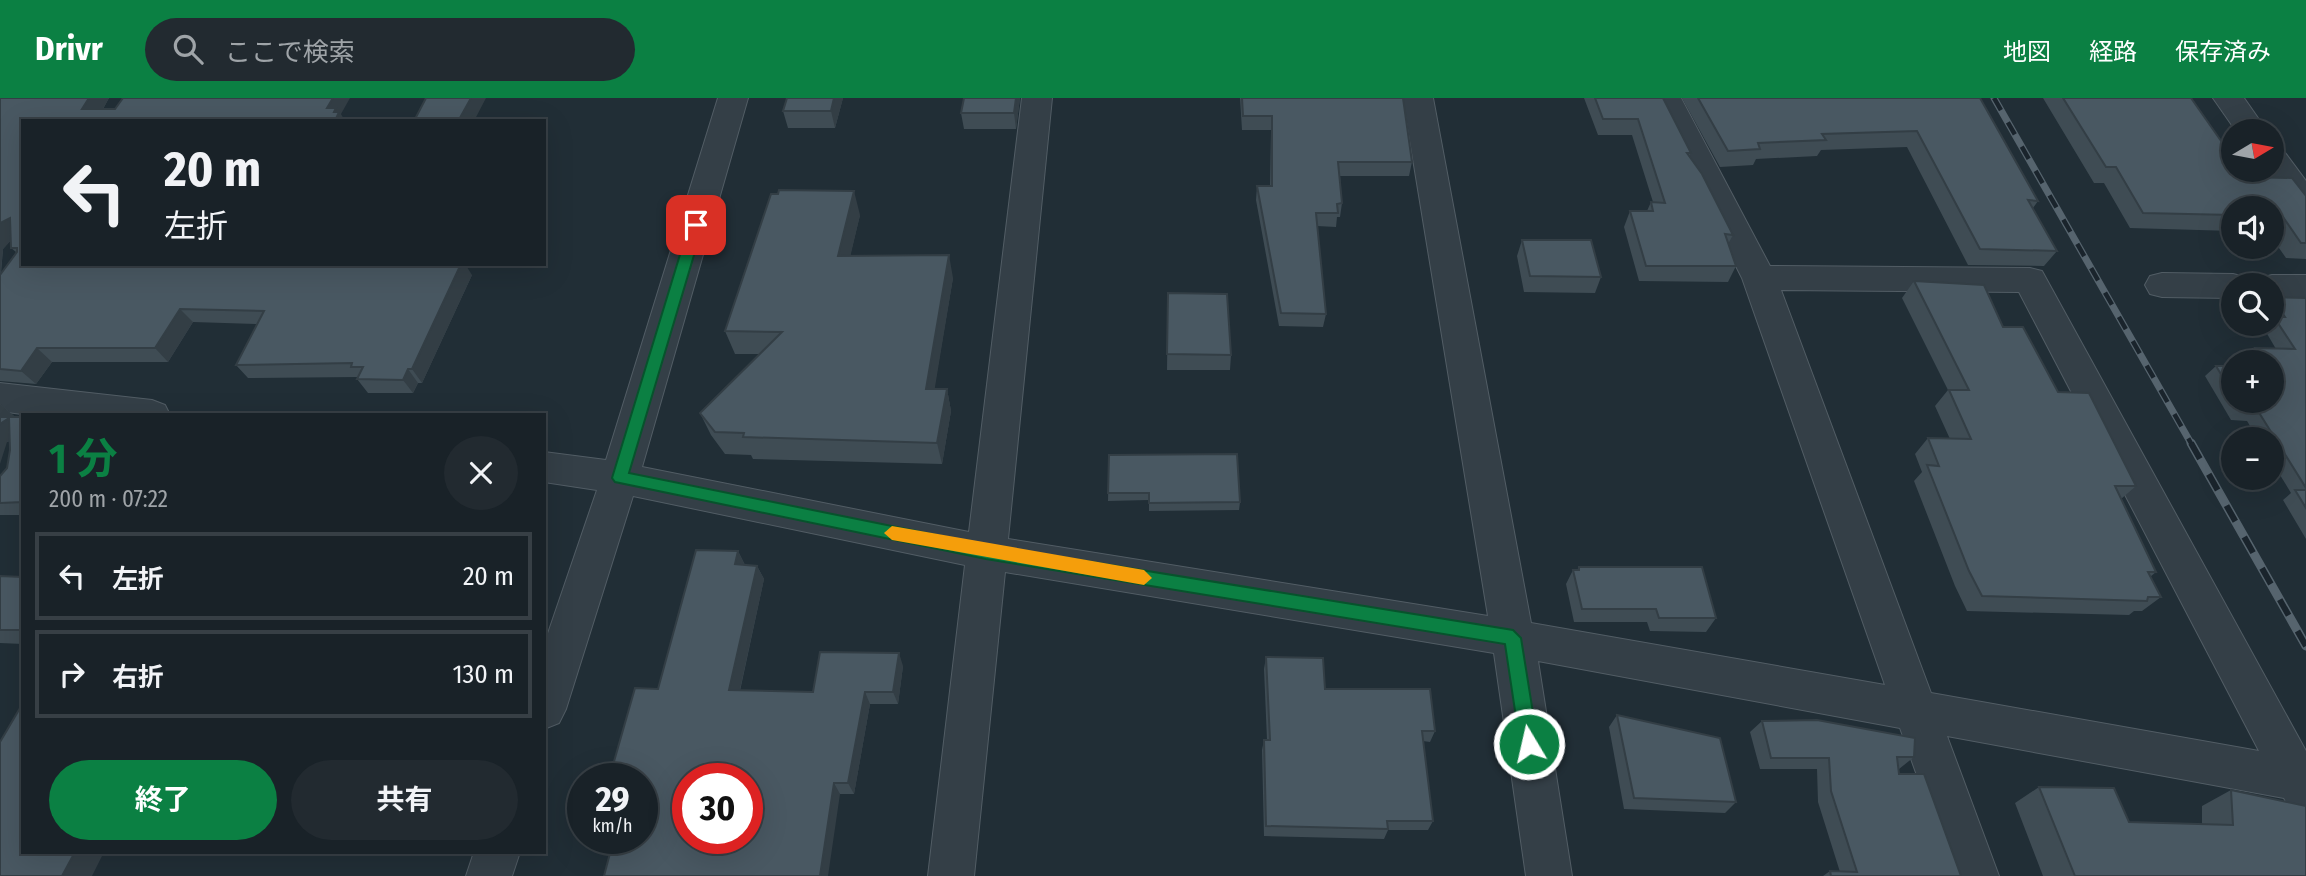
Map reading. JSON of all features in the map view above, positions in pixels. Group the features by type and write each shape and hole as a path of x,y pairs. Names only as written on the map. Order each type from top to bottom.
{"street":[{"path":"546,703 620,478 733,98"},
{"path":"951,876 1037,98"},
{"path":"1418,98 1513,638 1549,876"},
{"path":"1666,98 1759,278 1976,876"},
{"path":"2228,98 2243,119"},
{"path":"2284,174 2306,204"},
{"path":"1759,278 2030,280 2303,785"},
{"path":"2162,285 2221,286"},
{"path":"2284,287 2306,287"},
{"path":"0,397 50,408 123,413"},
{"path":"546,467 620,478 986,552 1513,638 1916,710 2303,785"},
{"path":"489,876 496,854"}],"building":[{"path":"0,98 89,98 82,109 115,109 123,98 333,98 327,108 336,108 334,112 339,112 336,119 21,119 21,266 460,266 412,369 408,369 403,380 357,379 363,367 351,367 352,363 236,365 264,311 180,309 155,348 37,348 21,371 0,369 0,275 17,252 17,248 11,248 10,218 0,223"},
{"path":"426,98 471,98 461,116 471,116 470,119 415,119"},
{"path":"787,98 834,98 831,111 783,111"},
{"path":"964,98 1016,98 1014,113 961,113"},
{"path":"1242,98 1403,98 1412,162 1338,162 1342,203 1337,204 1338,213 1316,213 1326,314 1281,313 1257,186 1272,186 1272,116 1243,116"},
{"path":"1595,98 1663,98 1691,153 1687,153 1702,174 1733,235 1725,234 1736,266 1646,266 1630,211 1653,211 1651,202 1665,203 1638,119 1603,119"},
{"path":"1698,98 1980,98 2038,201 2028,200 2057,251 1980,249 1917,131 1822,134 1826,140 1758,143 1760,149 1728,151"},
{"path":"2063,98 2191,98 2221,141 2221,182 2284,182 2284,178 2292,178 2306,196 2306,243 2301,243 2284,218 2284,196 2221,196 2221,215 2143,213 2116,167 2106,167"},
{"path":"779,190 854,191 838,256 949,255 926,389 947,389 937,443 743,437 744,433 715,432 700,413 782,332 725,331 771,194 778,194"},
{"path":"1522,240 1591,240 1601,277 1530,276"},
{"path":"1914,281 1984,285 2003,327 2023,327 2058,392 2089,393 2136,486 2115,486 2156,572 2148,572 2161,597 2148,597 2147,601 1982,596 1969,571 1927,465 1939,466 1928,438 1971,439 1949,390 1969,390"},
{"path":"1168,293 1227,294 1231,355 1167,354"},
{"path":"2284,297 2306,298 2306,488 2284,453 2284,427 2268,427 2259,413 2284,413 2284,350 2255,348 2295,349 2284,332"},
{"path":"0,417 21,417 21,502 0,503 0,476 7,468 10,450 9,418 0,424"},
{"path":"1237,454 1240,502 1149,503 1149,493 1108,493 1109,455"},
{"path":"2295,490 2306,490 2306,508"},
{"path":"696,550 738,551 735,564 757,566 729,690 813,692 820,652 899,653 893,692 865,692 848,783 834,783 820,876 604,876 610,854 658,854 658,763 614,763 635,688 658,689"},
{"path":"1579,567 1702,567 1716,618 1659,618 1656,609 1582,609 1573,570 1579,570"},
{"path":"0,576 21,577 21,630 0,630"},
{"path":"1266,657 1323,658 1325,689 1430,689 1435,731 1422,731 1433,821 1387,821 1388,829 1266,826 1264,740 1270,740"},
{"path":"21,706 21,854 74,854 62,876 0,876 0,742"},
{"path":"1617,715 1720,738 1736,802 1634,798"},
{"path":"1817,720 1915,738 1914,757 1897,757 1899,774 1924,774 1961,876 1831,876 1830,871 1857,872 1831,791 1829,758 1771,758 1762,721"},
{"path":"2039,787 2114,788 2129,822 2233,825 2231,790 2306,806 2306,876 2075,876"}],"railway":[{"path":"1994,98 2192,445"},
{"path":"2191,443 2306,646"}],"slow traffic":[{"path":"892,533 986,552 1144,578"}],"route":[{"path":"696,225 620,478 986,552 1513,638 1529,744"}]}
